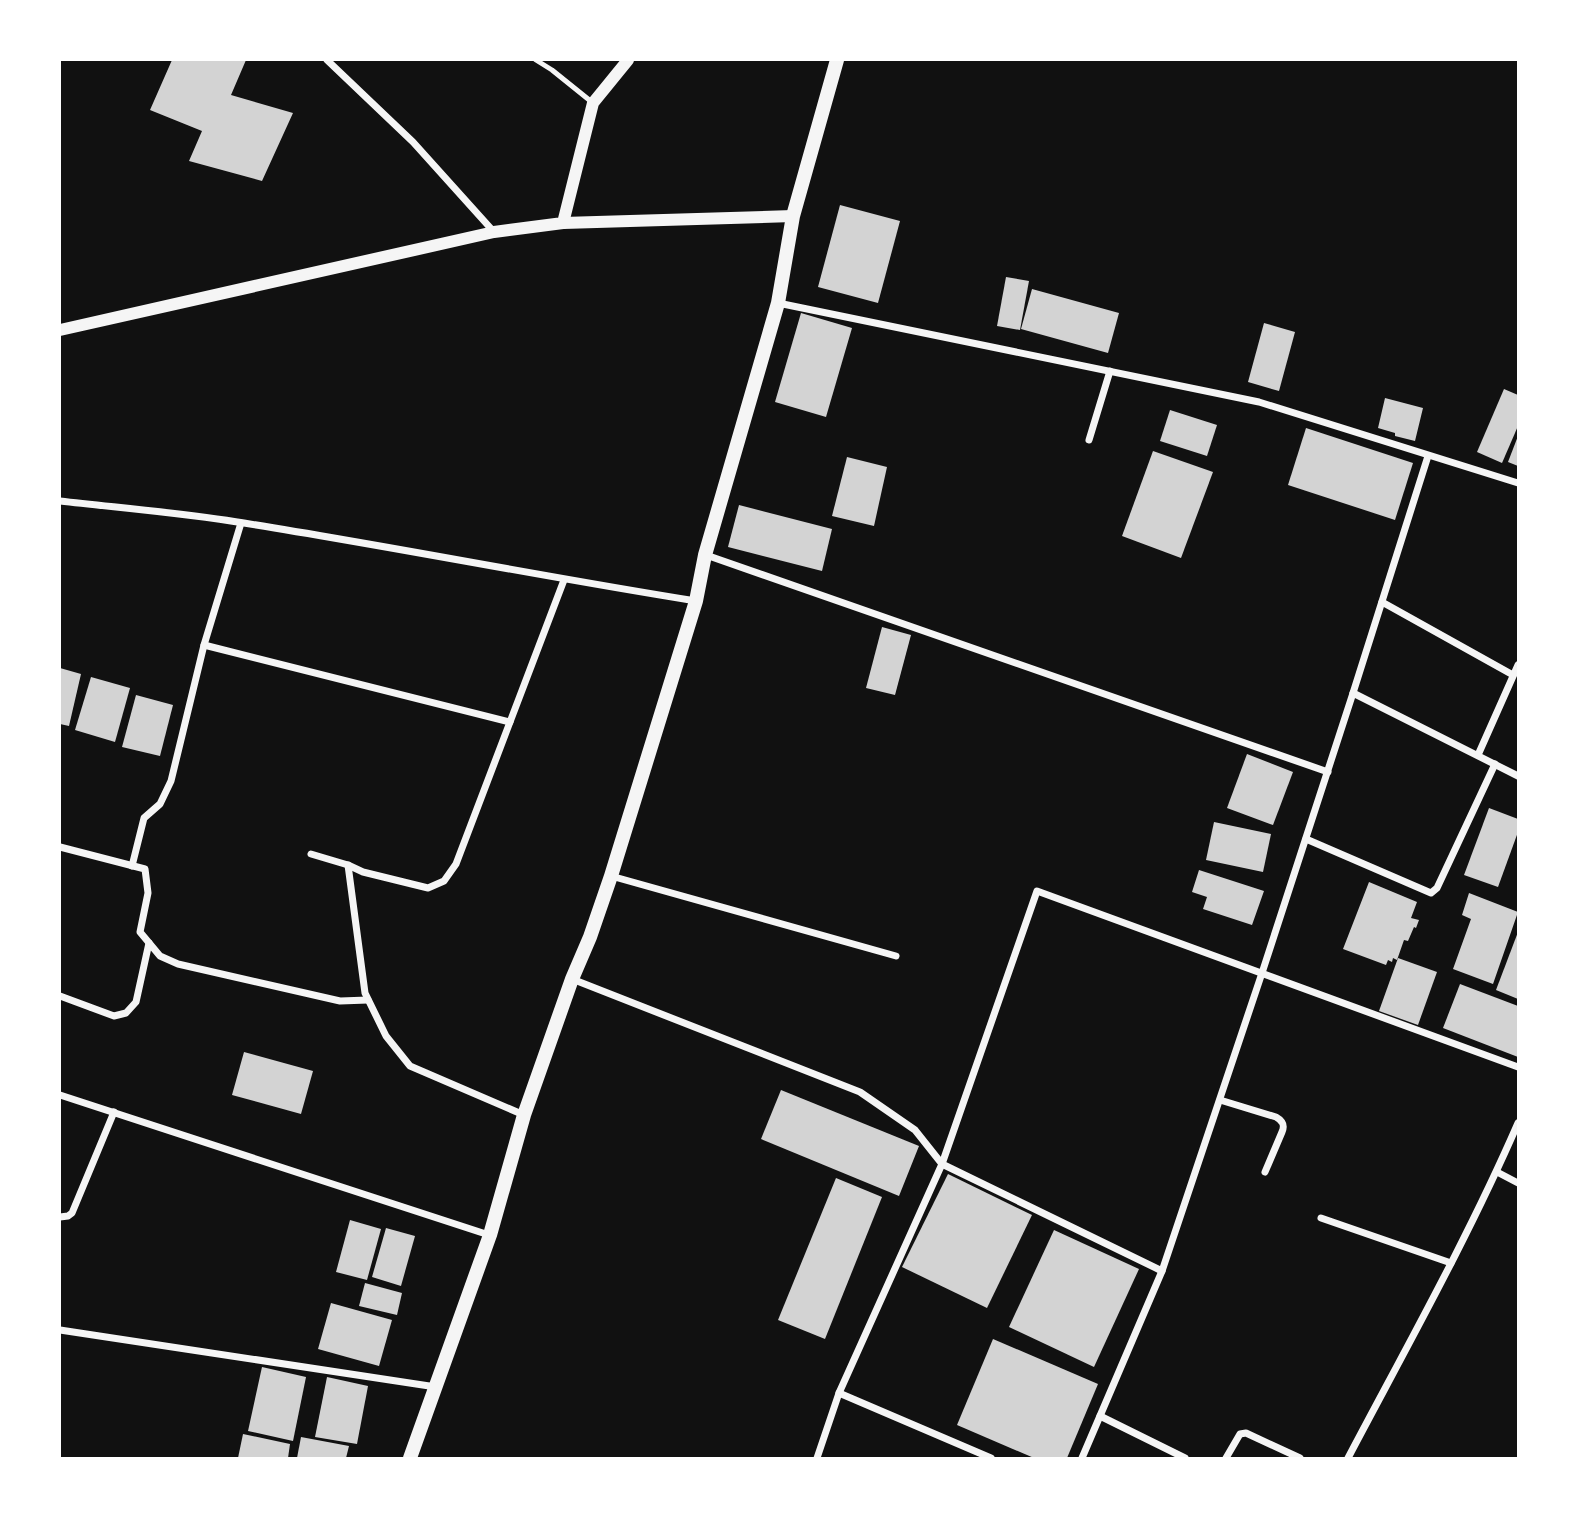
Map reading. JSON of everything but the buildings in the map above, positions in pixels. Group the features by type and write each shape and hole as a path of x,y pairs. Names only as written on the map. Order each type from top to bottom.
{"main road":[{"path":"410,1458 490,1235 524,1115 611,876 696,601 705,555 778,303 793,216 837,60"}],"street":[{"path":"327,60 413,142 494,232"},
{"path":"562,223 593,103 628,60"},
{"path":"60,330 494,232 562,223 793,216"},
{"path":"778,303 1259,402 1518,483"},
{"path":"1089,440 1110,371"},
{"path":"1082,1458 1162,1271 1328,772 1428,456"},
{"path":"60,500 241,523 696,601"},
{"path":"132,866 144,818 160,804 171,781 204,645 241,523"},
{"path":"705,555 1328,772"},
{"path":"311,854 363,872 428,888 444,881 456,864 564,580"},
{"path":"1382,603 1513,675"},
{"path":"204,645 510,722"},
{"path":"1478,755 1518,665"},
{"path":"1353,693 1518,776"},
{"path":"1306,839 1431,893 1435,892 1495,764"},
{"path":"60,848 145,869 148,893 140,932 160,956 178,964 340,1001 368,1000"},
{"path":"348,865 365,993 386,1035 410,1066 524,1115"},
{"path":"611,876 896,956"},
{"path":"817,1458 839,1393 942,1164 1037,891 1518,1067"},
{"path":"60,996 114,1016 126,1013 136,1002 149,943"},
{"path":"572,979 860,1092 915,1130 942,1164 1162,1271"},
{"path":"60,1095 490,1235"},
{"path":"1220,1100 1276,1117 1283,1122 1282,1132 1265,1172"},
{"path":"60,1217 72,1213 114,1112"},
{"path":"1348,1458 1451,1263 1497,1172 1518,1123"},
{"path":"1497,1172 1518,1183"},
{"path":"1321,1218 1451,1263"},
{"path":"60,1330 436,1387"},
{"path":"839,1393 991,1458"},
{"path":"1100,1416 1185,1458"},
{"path":"1226,1458 1240,1434 1246,1433 1300,1458"}],"lane":[{"path":"536,60 593,103"}]}
